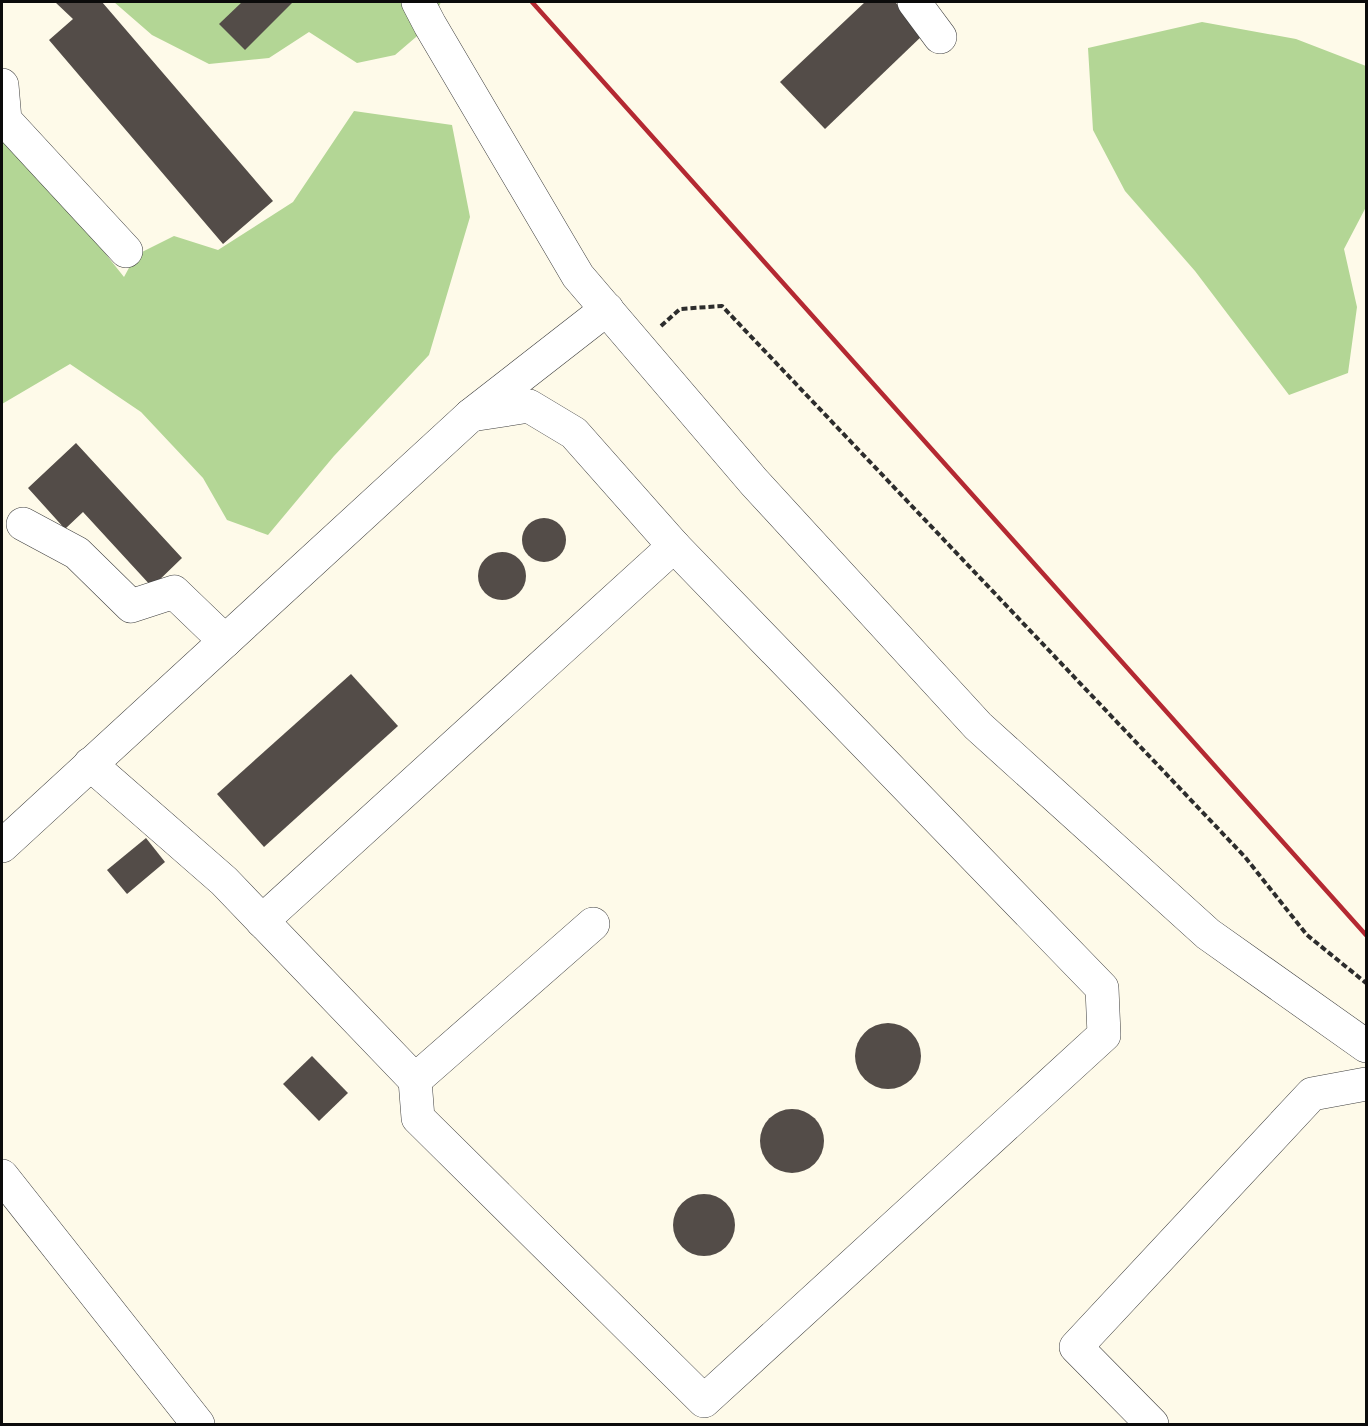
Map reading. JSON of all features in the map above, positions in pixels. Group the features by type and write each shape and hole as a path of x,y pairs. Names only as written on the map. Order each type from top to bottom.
{"lane":[{"path":"418,2 578,276 754,482 978,726 1208,934 1366,1046"},
{"path":"914,2 940,37"},
{"path":"2,85 5,120 126,251"},
{"path":"2,846 471,415 607,309"},
{"path":"90,764 224,881 415,1080 418,1118 704,1401 1104,1035 1102,988 674,546 574,433 529,406 471,415"},
{"path":"22,524 76,553 131,606 174,592 225,641"},
{"path":"262,921 674,546"},
{"path":"415,1080 593,924"},
{"path":"1152,1425 1076,1347 1312,1094 1366,1084"},
{"path":"2,1176 198,1425"}],"path":[{"path":"639,347 680,309 722,306 1245,857 1307,935 1366,983"}],"green space":[{"path":"114,2 441,2 430,25 395,55 357,63 309,32 269,58 209,64 152,35"},
{"path":"1202,22 1296,39 1366,66 1366,207 1344,249 1357,307 1348,373 1289,395 1195,271 1125,191 1093,130 1088,48"},
{"path":"2,107 61,198 124,277 136,255 174,236 218,250 293,202 354,111 452,125 470,217 429,355 334,456 268,535 227,520 203,478 141,412 70,364 2,404"}],"building":[{"path":"55,2 102,2 273,201 223,244 49,40 73,19"},
{"path":"242,2 293,2 245,50 219,24"},
{"path":"865,2 895,2 925,33 825,129 780,82"},
{"path":"76,443 182,558 152,587 83,512 65,529 28,488"},
{"path":"544,518 560,524 566,540 560,556 544,562 528,556 522,540 528,524"},
{"path":"502,552 519,559 526,576 519,593 502,600 485,593 478,576 485,559"},
{"path":"351,674 398,726 264,847 217,794"},
{"path":"146,838 165,862 127,894 107,870"},
{"path":"894,1023 912,1032 919,1043 921,1056 919,1069 912,1080 901,1087 882,1089 864,1080 857,1069 855,1050 864,1032 875,1025"},
{"path":"312,1056 348,1093 319,1121 283,1084"},
{"path":"786,1109 798,1109 815,1118 822,1129 824,1141 822,1153 815,1164 798,1173 786,1173 774,1168 765,1159 760,1147 760,1135 765,1123 774,1114"},
{"path":"704,1194 726,1203 735,1225 726,1247 704,1256 682,1247 673,1225 682,1203"}],"railway":[{"path":"532,2 1366,935"}]}
